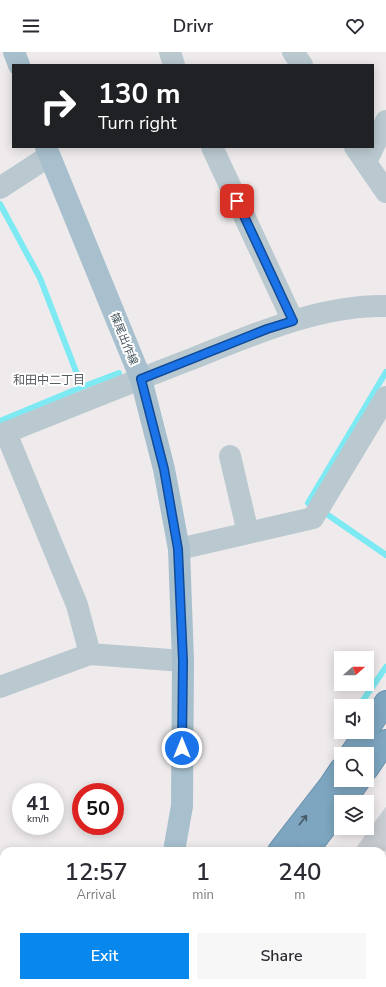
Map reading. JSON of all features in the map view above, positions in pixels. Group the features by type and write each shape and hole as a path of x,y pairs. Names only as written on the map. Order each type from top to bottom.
{"highway":[{"path":"374,719 386,702"},
{"path":"374,759 386,741"},
{"path":"282,847 334,780"},
{"path":"310,847 334,815"}],"main road":[{"path":"14,52 19,64"},
{"name":"篠尾出作線","path":"47,151 141,379 164,469 178,549 183,661 182,806 175,847"}],"street":[{"path":"170,52 174,64"},
{"path":"294,52 301,64"},
{"path":"374,137 386,121"},
{"path":"212,148 293,321"},
{"path":"0,188 47,151"},
{"path":"361,155 386,192"},
{"path":"90,654 77,605 3,434 267,329 324,312 386,306"},
{"path":"178,549 313,518 386,397"},
{"path":"230,456 248,533"},
{"path":"0,687 90,654 183,661"}],"building":[{"path":"386,807 386,847 357,847 366,835 374,835 374,824"}],"waterway":[{"path":"0,204 40,278 82,387 119,373"},
{"path":"308,503 386,372"},
{"path":"0,421 82,387"},
{"path":"328,515 386,555"},
{"path":"364,699 386,667"}],"district":[{"name":"和田中二丁目","path":"49,380"}],"route":[{"path":"182,748 183,661 178,549 164,469 141,379 267,329 293,321 237,201"}]}
